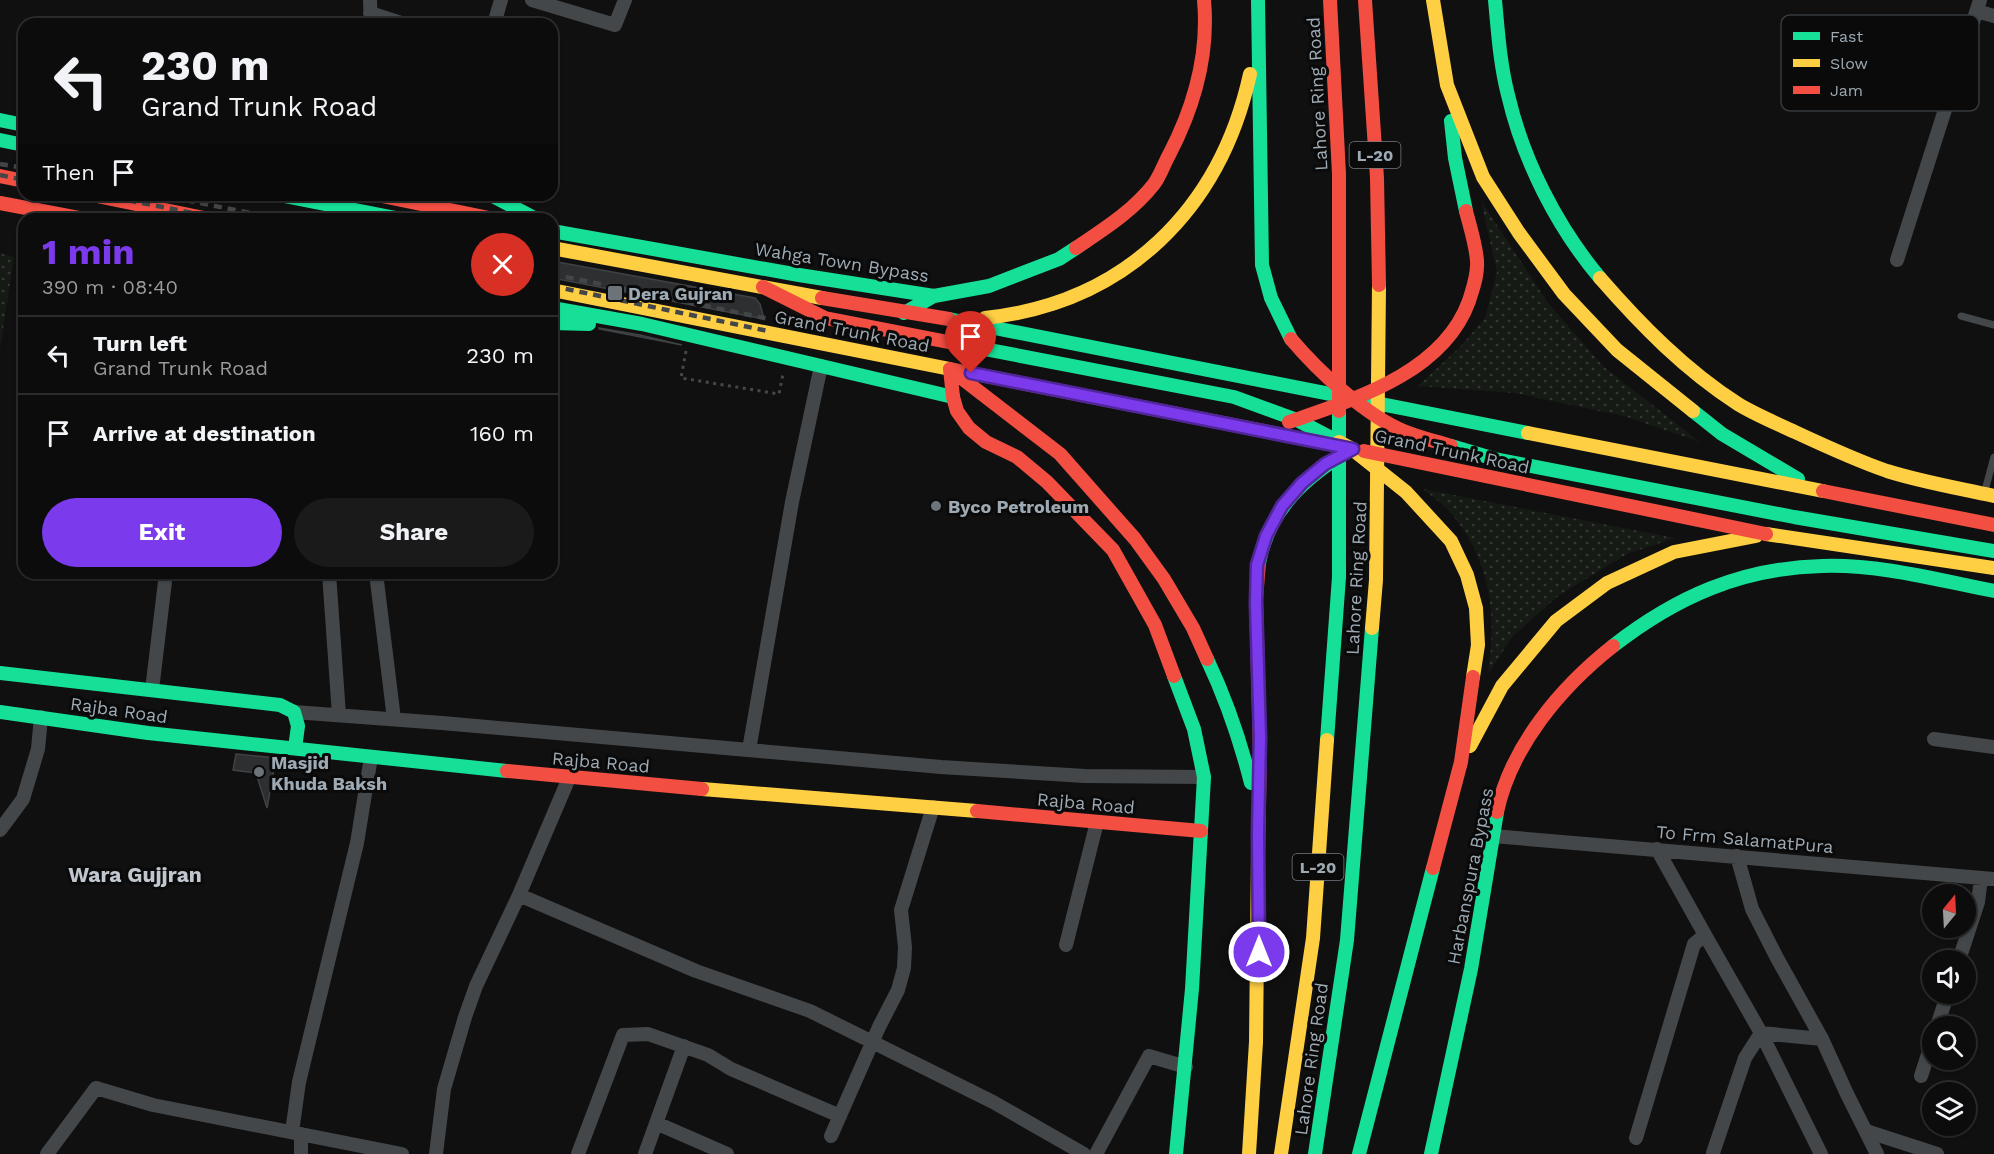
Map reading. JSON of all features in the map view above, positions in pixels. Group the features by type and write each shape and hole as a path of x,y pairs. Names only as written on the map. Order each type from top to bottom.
{"main road":[{"name":"Wahga Town Bypass","path":"558,231 799,275 934,296 989,286 1059,259 1124,216 1155,183 1179,136 1201,72 1206,23 1204,0"},
{"path":"1258,0 1260,223 1262,265 1271,298 1291,339 1315,367 1378,418 1405,432 1495,459 1782,515 1994,551"},
{"name":"Lahore Ring Road","path":"1281,1154 1313,938 1340,577 1339,174 1330,0"},
{"name":"Lahore Ring Road","path":"1315,1154 1347,940 1376,580 1380,311 1377,178 1365,0"},
{"path":"1256,428 1297,420 1356,399 1425,362 1463,317 1475,283 1478,261 1455,158 1448,86 1433,0"},
{"path":"1495,0 1510,107 1537,174 1558,217 1576,246 1635,317 1698,375 1736,402 1765,418 1871,465 1917,479 1989,495"},
{"path":"949,319 1007,318 1059,303 1101,284 1146,253 1184,216 1211,177 1236,126 1258,38"},
{"path":"1448,86 1483,177 1564,294 1617,350 1722,434 1781,470 1822,491"},
{"path":"0,120 18,124"},
{"path":"0,140 18,144"},
{"path":"0,176 18,180"},
{"path":"0,202 54,213 55,201"},
{"path":"121,201 180,213"},
{"path":"310,201 370,213"},
{"path":"394,201 461,213"},
{"path":"502,201 525,213"},
{"name":"Grand Trunk Road","path":"558,249 904,313 949,319 1994,525"},
{"path":"763,287 825,318 1234,397 1297,420 1353,449 1406,492 1451,541 1467,575 1476,608 1478,645 1461,762 1359,1154"},
{"name":"Grand Trunk Road","path":"558,291 1256,428 1767,534 1994,568"},
{"path":"904,313 934,296"},
{"path":"558,309 642,324 953,397"},
{"path":"558,323 642,324"},
{"path":"950,369 953,397 962,420 976,435 1017,457 1047,482 1113,550 1155,625 1194,729 1204,777 1186,1066 1176,1154"},
{"path":"950,369 1060,454 1135,539 1164,579 1194,628 1222,690 1239,738 1259,811"},
{"path":"1249,1154 1258,1015 1260,738 1257,565 1266,536 1282,506 1302,483 1325,464 1381,437 1460,421"},
{"path":"1461,762 1502,686 1556,621 1607,583 1674,552 1767,534"},
{"name":"Harbanspura Bypass","path":"1431,1154 1473,958 1501,795 1528,737 1550,708 1593,663 1618,641 1659,612 1695,592 1732,579 1763,572 1787,568 1842,566 1867,568 1994,591"},
{"name":"Rajba Road","path":"0,673 280,705 294,712"},
{"name":"Rajba Road","path":"0,712 148,734 569,778 1201,831"},
{"path":"294,712 297,726 295,748"}],"street":[{"path":"496,18 501,0"},
{"path":"532,0 615,25 625,0"},
{"path":"1979,5 1994,16"},
{"path":"370,12 387,18"},
{"path":"1897,260 1945,111"},
{"path":"749,750 792,502 821,366"},
{"path":"152,690 165,579"},
{"path":"329,579 339,715"},
{"path":"377,579 393,719"},
{"path":"294,712 940,767 1085,776 1204,777"},
{"path":"0,830 23,799 38,749 41,717"},
{"path":"1934,740 1994,747"},
{"path":"301,1154 296,1133 299,1082 357,843 371,757"},
{"path":"435,1154 444,1089 476,986 519,895 569,778"},
{"path":"831,1136 898,990 904,968 906,947 901,910 933,807"},
{"path":"1066,945 1097,822"},
{"name":"To Frm SalamatPura","path":"1493,836 1987,879"},
{"path":"1657,849 1761,1033 1821,1154"},
{"path":"1737,856 1752,909 1822,1039 1877,1154"},
{"path":"1962,950 1987,879"},
{"path":"519,895 696,970 810,1011 993,1102 1084,1154"},
{"path":"1636,1138 1694,945 1705,935"},
{"path":"1761,1033 1822,1039"},
{"path":"1713,1153 1745,1058 1761,1033"},
{"path":"578,1154 623,1035 648,1034 684,1046 840,1116"},
{"path":"645,1154 684,1046"},
{"path":"1096,1154 1149,1056 1186,1066"},
{"path":"1921,1076 1923,1070"},
{"path":"46,1154 96,1088 153,1105 402,1154"},
{"path":"656,1123 727,1154"},
{"path":"1866,1131 1937,1154"}],"lane":[{"path":"1961,316 1994,325"},
{"path":"1989,495 1994,457"}],"path":[{"path":"681,378 778,394"}],"shaded area":[{"path":"1481,201 1548,303 1604,367 1700,442 1624,416 1515,393 1418,386 1461,346 1485,318 1497,272"},
{"path":"0,253 14,257 0,349"},
{"path":"1423,489 1675,538 1627,554 1558,596 1512,637 1488,674 1491,652 1491,609 1483,569 1475,550 1451,513"}],"building":[{"path":"558,262 755,298 760,304 764,319 558,279"},
{"path":"599,329 640,335 682,345"},
{"name":"Masjid Khuda Baksh","path":"236,754 276,758 267,808 256,773 233,770"}],"railway":[{"path":"0,164 18,167"},
{"path":"0,175 18,179"},
{"path":"132,201 192,213"},
{"path":"190,201 250,213"},
{"path":"558,275 769,319"},
{"path":"558,287 768,331"}],"traffic: fast":[{"path":"1258,0 1262,265 1271,298 1291,339"},
{"path":"1495,0 1505,83 1514,119 1532,168 1556,215 1600,278"},
{"path":"0,120 18,124"},
{"path":"1451,121 1455,158 1466,211"},
{"path":"0,140 18,144"},
{"path":"310,201 370,213"},
{"path":"502,201 525,213"},
{"path":"558,232 799,275 934,296 989,286 1059,259 1076,248"},
{"path":"904,313 934,296"},
{"path":"558,309 642,324 953,397"},
{"path":"949,319 1528,433"},
{"path":"558,323 589,324"},
{"path":"979,348 1234,397 1297,420 1339,442"},
{"path":"1327,740 1339,577 1339,411"},
{"path":"1693,411 1722,434 1798,479"},
{"path":"1451,446 1495,459 1794,517 1994,551"},
{"path":"1259,563 1271,526 1292,496 1319,471 1352,449"},
{"path":"1613,646 1661,613 1685,600 1711,588 1764,572 1792,568 1844,566 1909,574 1994,591"},
{"path":"1315,1154 1347,940 1372,628"},
{"path":"1207,659 1232,720 1251,783"},
{"path":"0,673 280,705 294,712 298,726 295,748"},
{"path":"1174,676 1194,729 1204,777 1192,989 1176,1154"},
{"path":"0,712 148,733 507,771"},
{"path":"1431,1154 1471,969 1497,812"},
{"path":"1359,1154 1433,868"}],"traffic: slow":[{"path":"1433,0 1447,85 1483,177 1519,233 1564,294 1617,350 1693,411"},
{"path":"985,318 1035,309 1081,293 1122,270 1159,241 1190,207 1216,167 1236,123 1250,74"},
{"path":"558,249 822,298"},
{"path":"1600,278 1631,313 1682,362 1745,408 1829,448 1887,471 1994,496"},
{"path":"1372,628 1376,580 1379,285"},
{"path":"558,291 950,369"},
{"path":"1528,433 1823,491"},
{"path":"1339,442 1352,449 1406,492 1451,541 1467,575 1476,608 1478,645 1473,677"},
{"path":"1766,534 1994,568"},
{"path":"1470,746 1502,686 1556,621 1607,583 1674,552 1756,536"},
{"path":"1281,1154 1313,938 1327,740"},
{"path":"702,789 977,811"},
{"path":"1249,1154 1256,1042 1258,856"}],"traffic: jam":[{"path":"1076,248 1127,211 1146,194 1158,177 1186,118 1198,80 1204,40 1204,0"},
{"path":"1330,0 1339,174 1339,411"},
{"path":"1365,0 1377,178 1379,285"},
{"path":"0,176 18,180"},
{"path":"121,201 180,213"},
{"path":"406,201 465,213"},
{"path":"0,203 52,213"},
{"path":"1289,422 1341,404 1394,380 1418,365 1439,347 1457,326 1469,301 1477,266 1466,211"},
{"path":"763,287 825,318 979,348"},
{"path":"822,298 949,319"},
{"path":"1291,339 1329,379 1375,416 1406,432 1451,446"},
{"path":"950,369 957,411 969,428 986,442 1017,457 1047,482 1113,550 1155,625 1174,676"},
{"path":"950,369 1324,443"},
{"path":"951,370 1060,454 1135,539 1164,579 1193,628 1207,659"},
{"path":"1364,451 1766,534"},
{"path":"1823,491 1994,525"},
{"path":"1258,856 1260,752 1256,599 1259,563"},
{"path":"1497,812 1504,788 1526,741 1557,699 1613,646"},
{"path":"1433,868 1461,762 1473,677"},
{"path":"507,771 702,789"},
{"path":"977,811 1201,831"}],"place":[{"name":"Dera Gujran","path":"615,293"},
{"name":"Byco Petroleum","path":"936,506"},
{"name":"Masjid Khuda Baksh","path":"259,772"}],"district":[{"name":"Wara Gujjran","path":"135,874"}],"route":[{"path":"971,373 1353,449 1325,464 1302,483 1282,506 1266,536 1257,565 1260,738 1259,952"}]}
